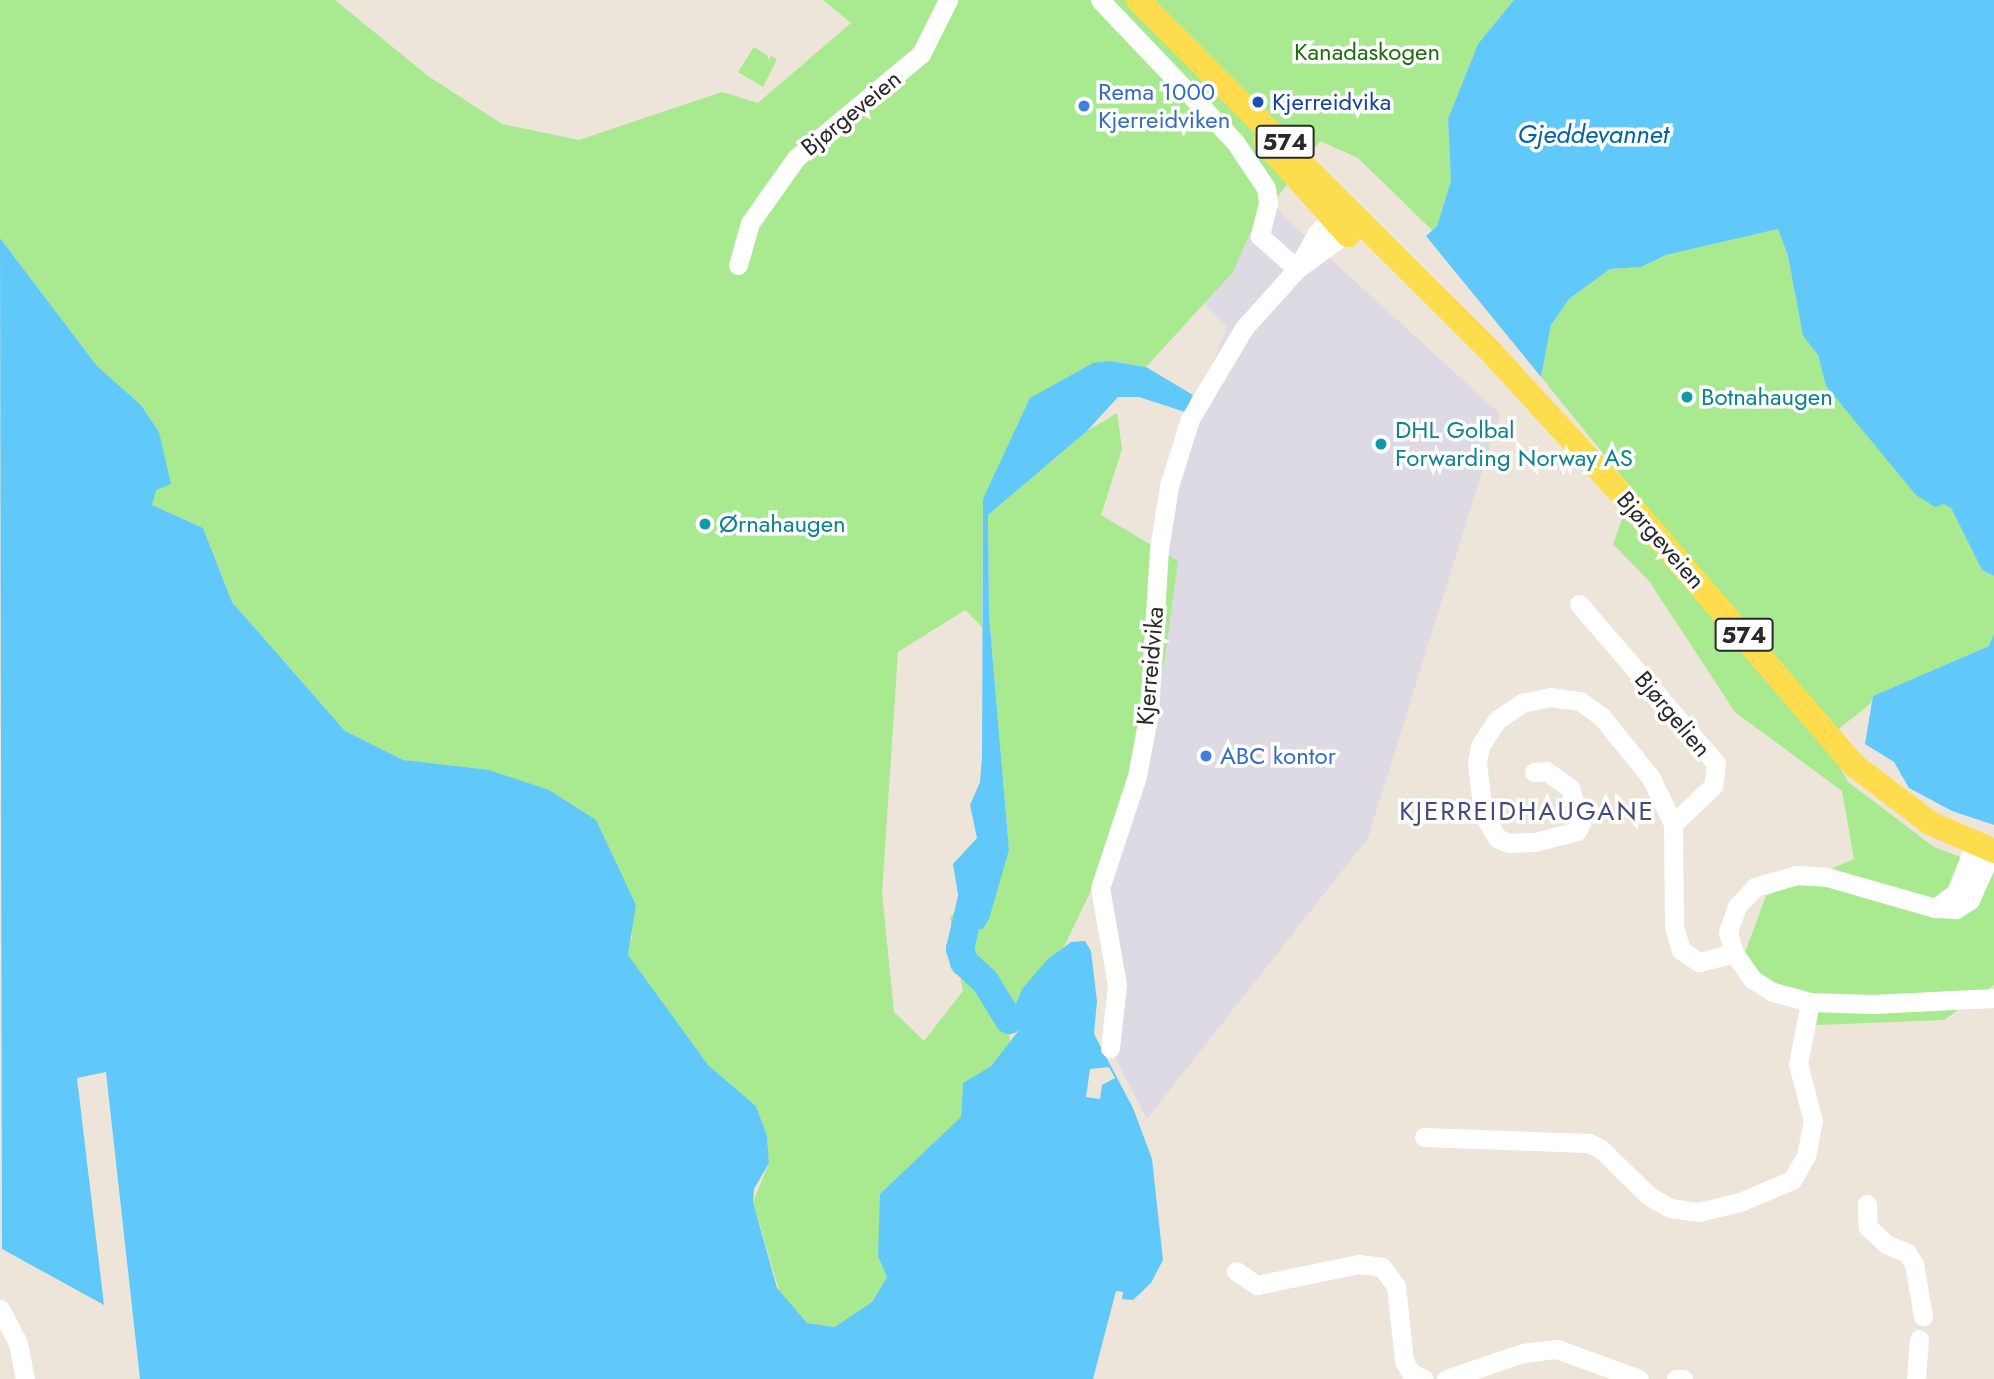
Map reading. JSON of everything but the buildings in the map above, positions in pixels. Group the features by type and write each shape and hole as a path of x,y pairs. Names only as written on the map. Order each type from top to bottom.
{"main road":[{"name":"Bjørgeveien","path":"1138,0 1214,76 1342,222 1519,385 1613,485 1855,766 1930,823 1987,849"}],"street":[{"name":"Bjørgeveien","path":"738,265 750,223 796,158 921,54 948,0"},
{"path":"1100,0 1235,142 1266,188 1268,203 1260,236 1297,269"},
{"name":"Kjerreidvika","path":"1110,1048 1117,985 1100,887 1137,776 1149,712 1158,550 1169,486 1190,419 1244,328 1297,269 1317,233 1342,222"},
{"name":"Bjørgelien","path":"1579,604 1716,764 1713,786 1673,824"},
{"path":"1534,772 1546,771 1570,788 1581,822 1577,831 1535,842 1509,843 1497,838 1483,814 1478,781 1477,762 1486,734 1509,710 1534,698 1580,701 1602,718 1637,760 1673,824 1674,926 1681,950 1699,962 1734,953"},
{"path":"1987,849 1970,900 1955,909 1935,908 1827,877 1773,879 1755,887 1737,906 1728,932 1734,953 1752,979 1773,992 1810,1002 1872,1004 1994,998"},
{"path":"1424,1137 1588,1143 1601,1149 1649,1196 1670,1208 1698,1212 1740,1202 1792,1180 1807,1156 1813,1121 1798,1064 1810,1002"},
{"path":"1867,1205 1868,1227 1885,1244 1907,1253 1914,1264 1923,1316"},
{"path":"1236,1271 1257,1285 1358,1264 1382,1267 1396,1286 1404,1361 1411,1373 1424,1379"},
{"path":"0,1309 18,1343 25,1379"},
{"path":"1916,1379 1919,1339"},
{"path":"1446,1379 1523,1353 1557,1349 1639,1379"},
{"path":"1676,1379 1683,1379"}],"shaded area":[{"path":"979,71 1183,97 1286,218 1500,414 1368,838 1147,1119 1110,1048 1117,985 1099,908 1190,419 1227,327"}],"green space":[{"name":"Kanadaskogen","path":"0,0 335,0 428,76 502,124 579,140 722,92 758,103 851,23 823,0 1514,0 1478,44 1448,119 1451,181 1437,226 1432,230 1358,158 1320,141 1250,233 1233,272 1146,367 1109,361 983,499 982,627 965,610 898,652 882,893 894,1012 924,1041 963,991 950,918 961,903 963,924 983,929 1009,850 989,615 988,515 1087,431 1117,413 1122,449 1101,515 1178,561 1165,657 1142,755 1106,859 1064,947 1022,989 1008,1022 1010,1043 985,1072 963,1083 961,1117 897,1180 887,1277 872,1302 842,1324 835,1327 807,1323 781,1297 753,1202 769,1163 767,1136 756,1106 708,1065 652,992 628,955 626,949 633,936 422,763 403,760 345,731 232,602 203,528 152,505 159,432 141,405 97,366 0,238"},
{"path":"754,47 768,56 768,61 771,56 777,59 763,87 738,72"},
{"path":"1778,229 1788,256 1803,336 1818,355 1826,386 1951,508 1982,570 1994,576 1994,633 1989,646 1873,696 1871,703 1825,740 1848,782 1934,847 1994,870 1994,985 1944,1020 1817,1025 1803,994 1737,974 1766,896 1854,859 1842,791 1735,712 1649,581 1613,544 1633,490 1541,377 1551,325 1569,299 1610,269 1641,267 1666,255"}],"water":[{"name":"Gjeddevannet","path":"1514,0 1994,0 1994,576 1982,570 1951,508 1944,504 1935,507 1916,495 1826,386 1818,355 1803,336 1788,256 1778,229 1666,255 1641,267 1610,269 1569,299 1551,325 1541,377 1426,236 1437,226 1451,181 1448,119 1478,44"},
{"path":"0,238 97,366 141,405 159,432 171,484 156,490 152,505 203,528 232,602 345,731 403,760 489,770 549,790 596,820 636,905 628,955 708,1065 756,1106 767,1136 769,1163 754,1189 753,1202 777,1288 807,1323 835,1327 872,1302 887,1277 878,1256 880,1194 961,1117 963,1083 990,1067 1020,1029 1009,1020 1022,989 1047,960 1071,942 1085,941 1091,951 1097,1001 1094,1034 1133,1108 1152,1159 1163,1260 1151,1283 1133,1300 1122,1299 1123,1292 1116,1291 1093,1379 140,1379 106,1072 77,1078 104,1305 2,1249"},
{"path":"1109,361 1146,367 1193,395 1185,412 1139,397 1118,397 1087,431 988,515 989,615 1009,850 989,919 983,929 974,930 963,924 953,864 977,838 970,805 980,782 982,757 983,499 1030,398 1093,363"},
{"path":"1994,633 1994,825 1952,811 1909,788 1894,762 1865,744 1873,696 1989,646"}],"pier":[{"path":"1109,1067 1115,1078 1102,1085 1100,1099 1086,1097 1090,1069"}],"waterway":[{"path":"974,889 960,949 964,962 985,981 1009,1020"}],"place":[{"name":"Kjerreidvika","path":"1258,102"},
{"name":"Rema 1000 Kjerreidviken","path":"1084,106"},
{"name":"Botnahaugen","path":"1687,397"},
{"name":"DHL Golbal Forwarding Norway AS","path":"1381,444"},
{"name":"Ørnahaugen","path":"705,524"},
{"name":"ABC kontor","path":"1206,756"}],"district":[{"name":"KJERREIDHAUGANE","path":"1527,812"}]}
